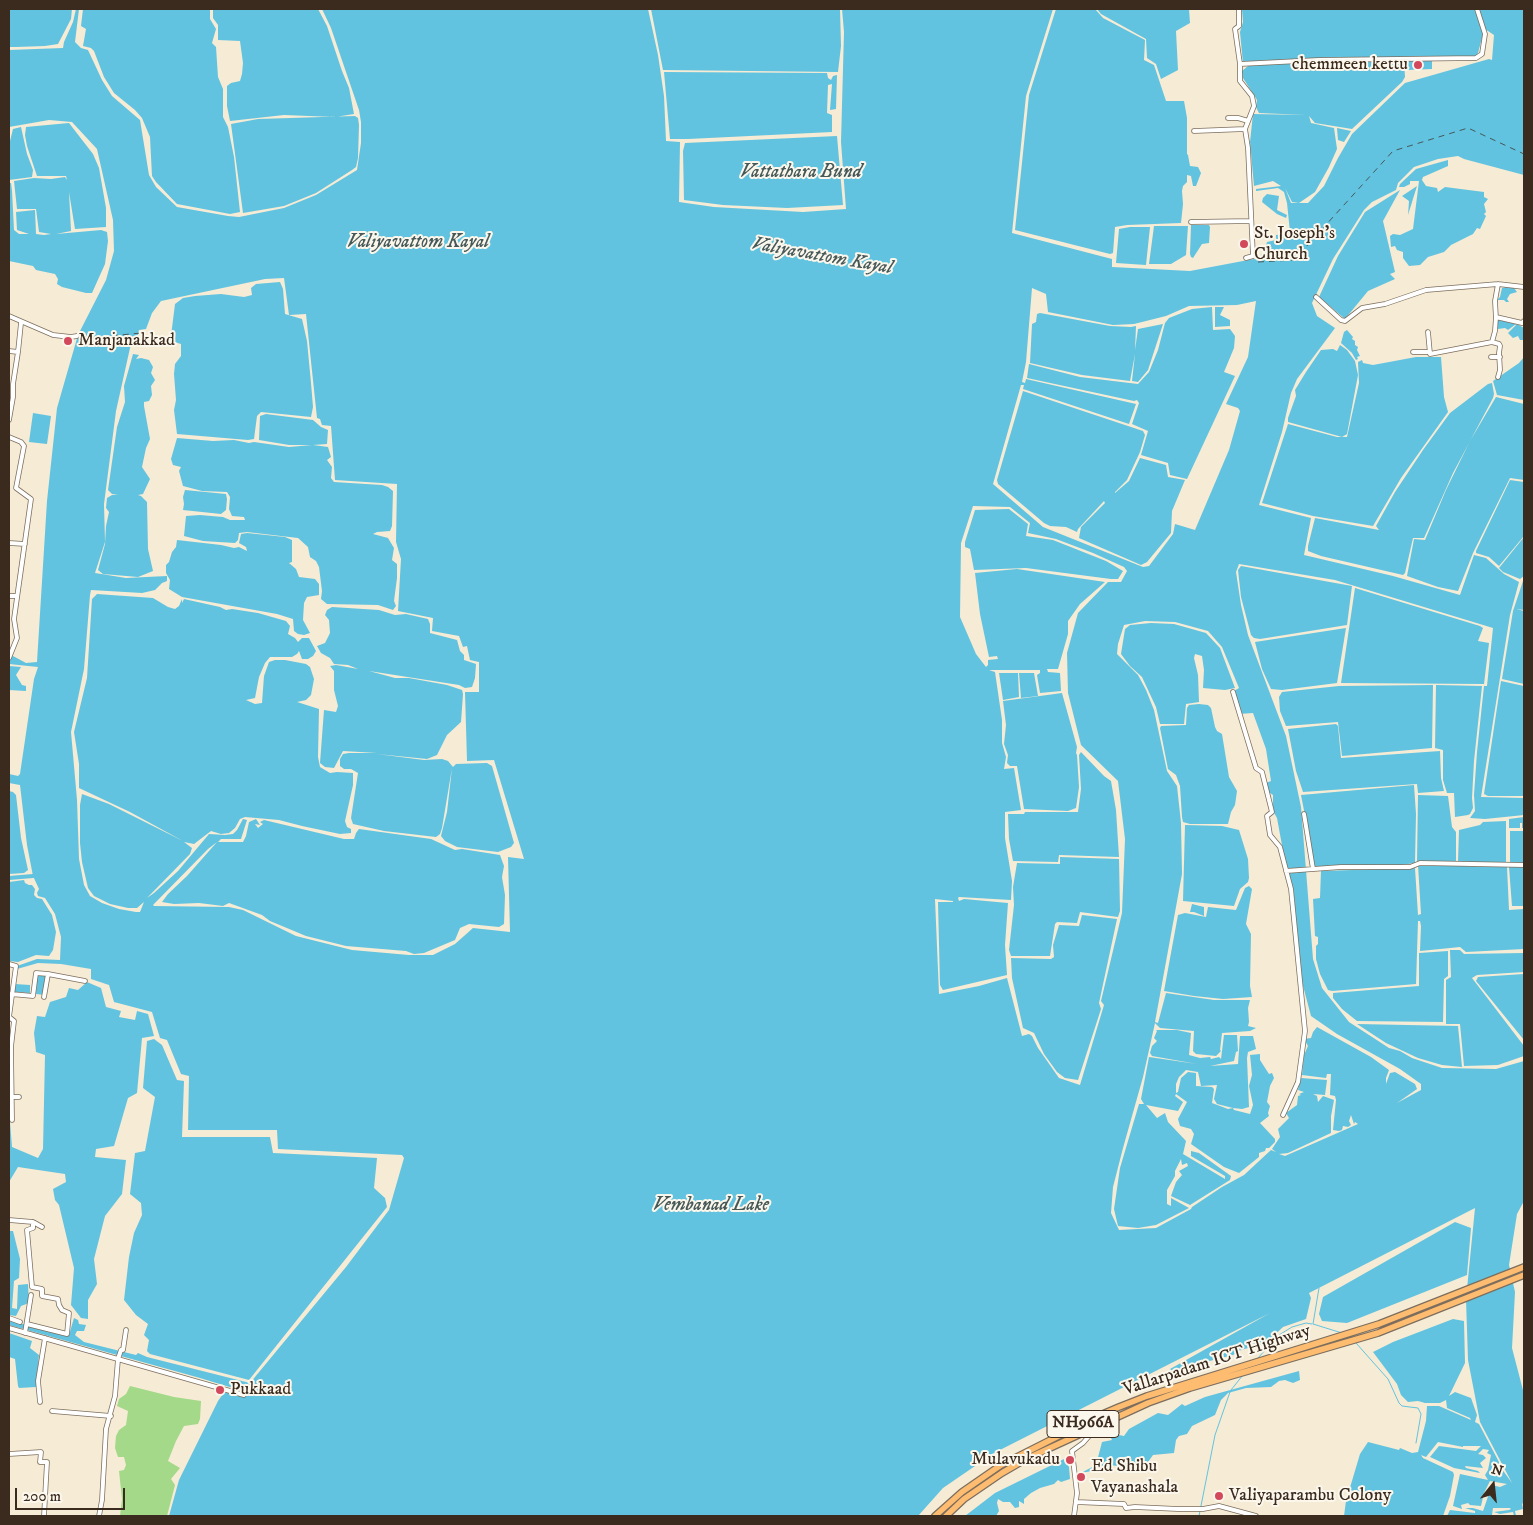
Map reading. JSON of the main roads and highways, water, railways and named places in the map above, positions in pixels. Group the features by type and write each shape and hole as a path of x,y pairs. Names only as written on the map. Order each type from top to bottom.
{"highway":[{"name":"Vallarpadam ICT Highway","path":"946,1516 964,1499 1026,1459 1148,1403 1238,1374 1523,1272"},
{"name":"Vallarpadam ICT Highway","path":"936,1516 962,1492 1001,1465 1098,1416 1147,1396 1247,1365 1274,1361 1359,1339 1455,1304 1523,1272"}],"water":[{"path":"9,9 72,9 71,19 58,44 9,47"},
{"name":"Vembanad Lake","path":"76,9 79,9 75,42 81,48 88,50 112,96 140,120 149,175 156,187 177,207 239,217 284,208 316,195 357,170 361,143 359,110 331,28 322,9 648,9 658,55 664,96 666,141 680,142 679,202 714,207 803,212 846,209 841,142 844,32 842,9 1053,9 1026,96 1012,233 1112,259 1112,267 1190,271 1259,258 1265,250 1267,242 1276,240 1276,235 1288,234 1290,232 1284,192 1278,188 1256,191 1256,189 1281,186 1273,181 1254,186 1250,142 1253,114 1306,115 1259,113 1256,107 1257,100 1243,78 1242,71 1248,66 1310,61 1404,61 1405,77 1402,82 1352,129 1315,123 1309,116 1311,123 1334,128 1337,149 1315,192 1299,203 1308,203 1324,186 1352,134 1405,83 1489,59 1492,60 1494,35 1485,29 1479,9 1524,9 1524,175 1458,156 1438,159 1414,167 1398,183 1396,190 1372,202 1364,210 1333,259 1312,303 1317,316 1335,328 1297,379 1291,393 1282,432 1259,505 1311,518 1304,555 1393,576 1460,595 1474,555 1486,558 1504,574 1519,582 1510,615 1481,797 1524,798 1524,815 1485,819 1470,818 1475,811 1474,795 1477,752 1484,686 1487,686 1493,628 1335,580 1239,564 1236,572 1248,635 1286,736 1301,807 1313,959 1322,988 1349,1022 1389,1048 1400,1051 1412,1058 1442,1068 1496,1069 1524,1061 1524,1201 1517,1214 1509,1265 1515,1292 1512,1348 1524,1394 1524,1505 1522,1503 1523,1509 1515,1511 1516,1516 1514,1516 1513,1512 1500,1514 1494,1512 1509,1510 1510,1508 1493,1508 1492,1515 1510,1516 1447,1516 1450,1510 1475,1513 1475,1511 1465,1508 1473,1508 1483,1511 1492,1485 1500,1487 1507,1484 1490,1481 1484,1493 1481,1506 1468,1503 1461,1505 1462,1509 1453,1506 1460,1474 1488,1480 1485,1475 1491,1455 1487,1453 1489,1450 1483,1449 1478,1454 1486,1458 1480,1463 1483,1468 1465,1466 1480,1473 1454,1468 1430,1457 1439,1446 1476,1451 1481,1446 1463,1447 1438,1442 1426,1457 1421,1455 1423,1458 1453,1472 1450,1496 1443,1516 1344,1516 1346,1501 1360,1454 1368,1442 1399,1450 1400,1448 1412,1453 1418,1452 1426,1421 1427,1406 1439,1406 1471,1420 1447,1408 1446,1400 1440,1403 1408,1402 1401,1395 1397,1384 1373,1352 1393,1342 1453,1319 1464,1321 1465,1363 1449,1396 1455,1392 1471,1398 1477,1415 1475,1422 1479,1424 1499,1465 1512,1483 1480,1422 1468,1360 1466,1299 1475,1208 1309,1293 1311,1298 1306,1319 1283,1327 1266,1343 1258,1347 1252,1342 1248,1343 1248,1348 1233,1355 1194,1365 1175,1373 1170,1369 1270,1313 994,1453 943,1488 918,1516 169,1516 179,1480 218,1401 225,1391 244,1396 246,1392 9,1325 9,1320 65,1336 69,1335 74,1318 78,1320 79,1324 86,1325 84,1331 77,1331 75,1335 84,1342 136,1355 138,1353 147,1357 250,1383 346,1267 389,1210 404,1158 402,1155 278,1149 277,1130 188,1130 189,1076 181,1074 167,1040 160,1038 152,1012 114,1002 109,985 91,979 91,969 61,964 38,963 17,969 17,966 37,959 60,960 61,937 55,914 45,898 38,896 37,893 39,889 33,876 27,845 20,785 9,783 9,774 18,776 20,774 34,679 38,667 9,664 9,661 10,657 13,656 26,663 37,662 47,501 57,408 78,335 106,280 114,251 113,220 97,149 72,122 49,120 9,127 9,50 63,48","holes":["284,278 289,315 306,314 317,418 320,419 322,425 331,426 335,480 397,484 396,542 401,559 398,611 433,618 432,631 459,636 463,647 467,646 470,660 479,662 479,692 465,692 467,761 494,760 524,859 508,857 510,932 473,928 455,944 433,955 409,955 352,950 296,936 243,910 229,907 153,905 217,842 162,902 223,906 229,903 262,915 270,921 306,936 346,946 406,951 414,954 424,953 455,940 460,928 469,924 499,927 504,924 505,895 502,877 504,866 500,855 462,849 455,850 431,839 359,829 354,839 344,839 264,820 260,822 263,824 258,828 255,824 260,825 256,819 249,822 243,842 218,842 221,839 241,839 247,820 243,819 233,834 225,835 209,834 178,871 147,898 190,854 192,848 184,842 194,844 211,831 221,834 229,833 235,828 240,819 245,817 279,820 340,834 351,833 351,829 347,827 345,821 353,785 353,773 330,773 320,767 318,757 319,709 297,702 306,700 311,695 314,679 310,667 306,664 285,660 269,662 264,676 262,703 255,704 246,700 255,698 259,677 270,657 292,657 299,651 302,659 308,659 313,656 316,651 309,638 302,638 298,642 288,634 290,626 286,621 258,613 232,609 226,610 184,599 175,609 153,598 97,594 92,599 87,678 74,732 79,764 79,788 130,812 183,841 109,804 82,794 80,805 80,843 88,888 94,896 110,904 137,908 144,902 140,912 119,909 90,896 84,885 79,859 77,800 71,732 84,669 91,590 142,593 155,590 167,581 167,576 126,578 95,573 105,542 104,504 116,411 132,339 137,338 139,330 146,329 152,313 161,301 265,279","1032,288 1046,294 1048,312 1113,325 1134,324 1166,316 1189,306 1237,305 1256,301 1248,357 1226,404 1238,408 1240,411 1229,450 1195,530 1175,524 1173,534 1149,566 1143,567 1043,527 993,484 1021,385 1024,385 1023,389 1129,424 1136,404 1026,379 1025,383 1022,382 1026,362","973,506 1010,507 1030,523 1028,533 1056,539 1093,553 1124,567 1127,571 1121,582 1108,582 1078,613 1067,653 1068,693 1081,745 1118,781 1125,839 1122,913 1101,1001 1104,1005 1080,1085 1059,1078 1032,1036 1029,1034 1022,1036 1007,978 939,994 935,899 953,901 938,902 940,985 943,990 1007,975 1005,945 1008,903 964,899 959,901 958,898 1011,900 1012,881 1005,838 1005,812 1021,810 1014,768 1004,769 1006,757 1002,743 1002,720 995,672 989,670 1040,670 1040,673 1037,675 1040,693 1061,691 1060,673 1048,672 1047,669 1058,669 1068,634 1068,621 1080,604 1105,582 1017,569 975,573 980,614 989,657 997,656 998,659 988,660 986,667 976,654 960,617 961,543","1145,621 1175,622 1208,631 1222,647 1239,688 1234,691 1239,714 1253,713 1266,749 1271,781 1266,783 1267,791 1273,795 1273,811 1277,818 1286,867 1289,872 1294,896 1301,978 1311,1016 1337,1034 1400,1069 1421,1084 1421,1090 1397,1103 1417,1089 1415,1084 1395,1072 1390,1073 1386,1084 1389,1070 1371,1057 1317,1027 1311,1038 1304,1039 1308,1046 1304,1055 1302,1075 1326,1078 1327,1074 1331,1074 1330,1095 1335,1096 1336,1100 1333,1130 1339,1131 1342,1130 1343,1126 1348,1127 1351,1125 1349,1121 1351,1115 1354,1124 1355,1122 1358,1124 1285,1156 1279,1154 1288,1153 1331,1133 1331,1116 1334,1100 1323,1096 1318,1102 1317,1096 1313,1094 1325,1095 1327,1080 1301,1078 1298,1090 1304,1092 1299,1094 1301,1095 1298,1096 1297,1105 1286,1113 1289,1118 1278,1129 1280,1137 1272,1149 1276,1152 1271,1150 1244,1175 1222,1187 1191,1209 1156,1228 1119,1230 1111,1213 1113,1187 1143,1077 1155,1023 1160,1028 1194,1031 1193,1051 1196,1054 1216,1056 1221,1051 1222,1033 1250,1031 1256,1028 1248,1026 1250,1000 1214,1000 1166,993 1158,1023 1155,1022 1182,874 1181,823 1177,786 1167,771 1154,710 1138,675 1117,654 1124,625"]},
{"path":"83,9 210,9 210,19 216,29 212,43 216,47 218,77 223,89 223,117 228,127 234,157 240,212 230,214 177,204 156,182 152,176 150,137 142,118 114,93 104,77 94,51 83,46 86,29 81,26"},
{"path":"213,9 318,9 327,26 349,88 354,114 335,117 284,115 230,121 227,106 227,86 240,81 243,63 240,41 218,40 218,25 213,18"},
{"path":"651,9 840,9 841,46 838,72 663,70"},
{"path":"1056,9 1095,9 1103,18 1145,40 1144,60 1154,65 1166,101 1184,101 1187,118 1187,154 1190,166 1198,167 1201,173 1196,186 1193,186 1191,176 1187,175 1187,182 1183,186 1182,191 1181,223 1115,227 1113,253 1110,254 1015,230 1029,95"},
{"path":"1097,9 1189,9 1190,23 1176,31 1178,70 1161,79 1156,64 1147,58 1146,39 1101,14"},
{"path":"1242,9 1475,9 1483,34 1476,57 1243,63 1240,32 1243,22"},
{"name":"chemmeen kettu","path":"1432,59 1432,69 1407,70 1406,60"},
{"path":"664,72 827,73 828,78 831,80 833,76 837,75 836,109 830,110 832,84 828,85 827,113 832,115 832,132 670,139"},
{"path":"355,116 358,118 359,125 356,167 316,193 284,206 243,213 231,124 258,119"},
{"path":"69,123 93,154 99,168 106,208 106,227 75,229 69,192 71,231 56,234 101,230 107,232 108,241 105,264 92,293 62,287 57,284 58,279 55,274 36,270 33,266 9,261 9,183 11,183 12,191 14,230 19,234 29,234 17,230 16,212 35,210 36,234 44,235 51,234 39,232 36,209 17,209 14,181 65,177 67,180 66,176 37,176 27,146 26,127"},
{"path":"21,127 33,170 32,177 9,180 9,138 10,141 13,129"},
{"path":"1337,128 1351,131 1344,142 1338,140"},
{"name":"Vattathara Bund","path":"837,136 843,205 787,208 723,205 684,200 683,151 685,143"},
{"path":"1448,160 1448,166 1423,177 1422,180 1426,186 1437,188 1438,192 1445,187 1484,192 1484,197 1488,199 1484,204 1486,212 1484,214 1486,216 1480,229 1477,228 1473,234 1451,245 1444,252 1428,257 1420,265 1409,266 1403,258 1403,252 1397,250 1395,246 1391,247 1390,236 1393,234 1400,235 1413,229 1419,181 1410,181 1410,184 1404,187 1399,187 1400,184 1416,169"},
{"path":"1417,186 1408,215 1409,201 1402,196"},
{"path":"1400,190 1383,221 1395,272 1390,274 1395,279 1368,291 1345,319 1319,297 1338,256 1365,212"},
{"path":"1267,194 1279,196 1277,210 1287,215 1286,218 1277,214 1262,202"},
{"path":"1191,225 1209,225 1210,227 1209,243 1202,244 1193,258 1190,254"},
{"path":"1154,226 1188,226 1186,255 1171,264 1149,264"},
{"path":"1150,227 1146,265 1116,263 1119,229"},
{"path":"280,282 283,289 285,314 302,319 307,341 311,383 313,407 311,417 261,412 257,416 254,439 248,440 177,434 174,410 176,400 174,374 175,364 181,356 181,344 174,342 171,336 175,304 183,298 195,296 221,294 244,297 252,295 251,288 256,284"},
{"path":"1502,288 1514,288 1517,292 1510,294 1507,299 1509,302 1497,300 1500,297"},
{"path":"1212,307 1213,330 1230,329 1235,336 1234,348 1224,372 1235,376 1187,479 1170,475 1168,463 1141,455 1148,431 1132,424 1139,403 1137,400 1134,401 1027,378 1029,364 1080,377 1138,384 1149,372 1158,350 1165,323 1169,318 1192,309"},
{"path":"1215,307 1224,307 1220,315 1230,320 1230,326 1215,327"},
{"path":"1037,314 1110,326 1136,326 1135,350 1138,329 1163,324 1148,370 1138,382 1132,381 1135,354 1130,381 1082,375 1030,363 1032,324 1036,322"},
{"path":"1497,319 1515,321 1516,324 1508,330 1505,328 1498,329"},
{"path":"1517,324 1524,328 1524,340 1520,340 1518,336 1513,338 1508,333"},
{"path":"1347,330 1358,347 1357,350 1360,356 1356,360 1352,353 1341,343 1344,332"},
{"path":"1340,345 1347,350 1355,361 1358,375 1347,434 1342,437 1288,422 1296,396 1295,390 1306,372 1321,350 1333,349 1337,351"},
{"path":"133,354 139,355 136,359 149,360 153,367 151,373 155,380 151,386 152,395 149,401 144,402 150,439 142,467 150,479 143,494 138,495 147,502 148,549 153,571 138,577 103,574 98,570 105,544 109,512 106,508 107,498 118,494 112,494 108,490 117,427 125,402 124,386"},
{"path":"1416,357 1441,357 1444,397 1448,412 1401,478 1373,526 1313,516 1262,503 1288,424 1337,437 1347,437 1359,383 1358,362 1362,360 1363,363 1373,365"},
{"path":"1524,357 1524,400 1497,395 1493,381 1519,363"},
{"path":"1492,383 1493,398 1453,473 1424,538 1413,538 1403,575 1321,556 1308,551 1315,518 1379,530 1376,526 1395,492 1450,413 1488,384"},
{"path":"1023,391 1143,431 1145,435 1140,452 1127,480 1115,493 1129,481 1140,458 1166,465 1168,477 1185,480 1172,511 1171,533 1147,562 1141,565 1079,538 1081,527 1105,503 1104,501 1078,529 1077,532 1066,527 1050,526 1044,523 998,484 997,480"},
{"path":"1496,397 1524,404 1524,480 1510,478 1473,553 1458,591 1438,587 1407,576 1414,539 1425,540 1446,490 1470,441"},
{"path":"33,413 51,416 47,444 29,442"},
{"path":"266,414 313,420 328,430 327,444 313,445 328,447 331,457 327,460 332,467 331,478 334,482 382,485 393,491 392,526 390,531 373,534 388,538 394,548 392,560 397,564 397,578 394,601 396,606 393,610 378,605 327,604 321,599 319,567 316,561 310,557 308,547 298,538 247,532 239,533 238,540 235,543 203,541 184,536 186,516 200,515 223,517 230,520 245,520 244,517 232,516 229,509 230,497 227,492 202,491 183,486 179,471 181,467 173,465 171,459 177,438 213,441 234,440 289,447 312,445 289,445 259,440 260,416"},
{"path":"1510,480 1524,482 1524,536 1499,566 1489,557 1476,553 1476,551"},
{"path":"185,490 226,494 226,510 221,514 183,510"},
{"path":"1009,509 1028,524 1026,536 1053,540 1106,561 1123,571 1118,579 1111,579 1026,568 974,570 970,549 965,547 965,542 975,510"},
{"path":"241,534 285,537 292,540 292,562 289,563 296,569 299,577 315,579 319,584 319,595 307,597 304,603 303,620 310,633 298,634 294,631 293,619 277,614 182,597 169,589 170,580 166,573 166,565 176,547 177,540 234,548 239,547 247,551 246,547 239,543"},
{"path":"1524,537 1524,576 1520,579 1503,572 1499,568"},
{"path":"1241,566 1352,586 1347,625 1260,639 1254,638 1251,635 1241,597 1238,570"},
{"path":"1524,578 1524,610 1516,609 1524,611 1524,684 1502,679 1513,611"},
{"path":"1355,588 1483,628 1478,641 1489,643 1484,684 1341,683"},
{"path":"332,607 379,610 395,615 406,614 428,619 430,633 457,640 460,651 464,655 464,660 476,664 472,687 465,688 459,685 369,671 395,678 409,678 447,685 462,690 463,694 461,722 447,735 437,755 427,759 377,754 424,760 442,759 448,761 453,767 456,764 487,763 492,766 514,843 511,847 498,852 457,847 445,841 441,836 447,812 452,768 442,828 440,834 436,837 384,831 353,824 351,818 358,773 340,766 340,759 343,754 349,753 377,753 343,751 334,768 325,767 320,763 324,710 336,712 338,706 334,690 334,671 330,666 336,665 358,669 348,665 334,664 330,658 321,653 317,646 325,643 330,633 329,620 325,615 327,610"},
{"path":"1151,623 1174,624 1206,633 1220,648 1235,688 1225,690 1203,688 1204,670 1202,656 1195,654 1199,702 1186,704 1184,724 1160,724 1156,707 1142,677 1121,654 1125,629 1130,625"},
{"path":"1346,628 1337,683 1282,690 1271,689 1262,669 1255,642"},
{"path":"9,666 21,667 16,675 22,685 26,686 26,691 9,690"},
{"path":"999,673 1018,673 1019,697 1003,700"},
{"path":"1019,673 1034,673 1038,696 1021,698"},
{"path":"1501,681 1524,686 1524,796 1488,796 1484,794"},
{"path":"1433,685 1432,748 1342,756 1338,722 1286,726 1280,711 1279,697 1282,692 1339,686"},
{"path":"1436,685 1482,686 1474,761 1473,808 1468,815 1455,817 1454,793 1447,793 1443,780 1443,750 1435,748"},
{"path":"1062,693 1077,747 1079,787 1076,808 1068,811 1024,809 1017,766 1010,766 1007,763 1008,755 1004,744 1006,725 1003,701"},
{"path":"1189,705 1208,705 1211,708 1215,727 1222,734 1229,777 1237,791 1235,805 1228,824 1190,824 1183,822 1180,786 1176,775 1168,769 1160,728 1161,726 1186,725 1187,708"},
{"path":"1336,724 1338,726 1341,758 1440,751 1441,778 1444,791 1418,793 1417,784 1303,792 1296,771 1288,729"},
{"path":"1081,752 1111,781 1116,810 1119,857 1059,855 1058,862 1013,861 1009,839 1008,814 1024,814 1025,812 1078,812 1081,789 1079,755"},
{"path":"1414,785 1416,814 1415,863 1315,867 1301,795"},
{"path":"9,791 16,795 21,838 28,870 24,873 9,874"},
{"path":"1418,795 1448,796 1452,827 1456,832 1456,861 1417,862"},
{"path":"1524,817 1524,828 1522,828 1522,823 1520,823 1520,828 1509,828 1509,819"},
{"path":"1506,821 1506,863 1458,862 1459,830 1480,825 1483,822"},
{"path":"1185,825 1222,826 1239,830 1248,859 1249,878 1248,882 1240,889 1234,906 1183,901"},
{"path":"1510,831 1524,831 1524,864 1510,863"},
{"path":"1060,857 1119,859 1120,911 1118,917 1080,912 1077,923 1057,922 1055,924 1050,956 1011,956 1009,950 1014,905 1013,887 1017,863 1060,864"},
{"path":"1418,865 1507,867 1509,910 1524,909 1524,949 1466,952 1460,947 1420,951 1421,926 1420,921 1418,921 1416,984 1328,990 1320,974 1316,959 1318,937 1315,936 1313,899 1320,898 1321,871 1415,868 1418,915 1421,914"},
{"path":"1509,867 1524,867 1524,906 1512,906"},
{"path":"24,880 25,883 32,885 35,889 34,895 42,899 52,915 56,932 53,950 49,956 36,955 18,962 9,961 9,882"},
{"path":"1249,886 1252,889 1246,924 1251,934 1250,986 1252,997 1223,999 1164,991 1178,915 1185,913 1206,917 1208,907 1236,910 1245,888"},
{"path":"1192,904 1204,907 1204,916 1190,912"},
{"path":"1082,915 1117,919 1099,1003 1101,1009 1078,1080 1065,1078 1057,1072 1044,1054 1034,1033 1023,1028 1012,978 1011,958 1051,959 1054,957 1053,945 1059,925 1079,926"},
{"path":"1450,950 1460,950 1464,954 1524,953 1524,972 1477,975 1472,978 1524,1046 1524,1056 1498,1065 1464,1066 1460,1024 1446,1024 1446,980 1451,977"},
{"path":"1448,951 1448,976 1444,979 1443,1022 1357,1021 1342,1009 1333,998 1333,993 1419,986 1419,953"},
{"path":"37,974 46,975 45,995 36,994"},
{"path":"1524,974 1524,1040 1476,981 1478,977"},
{"path":"87,982 101,988 106,1007 121,1011 119,1017 135,1020 137,1011 148,1014 154,1036 142,1038 137,1093 128,1098 114,1146 96,1149 95,1157 126,1160 122,1194 105,1216 94,1259 97,1284 88,1300 88,1319 81,1318 71,1305 74,1268 59,1205 55,1200 53,1189 66,1182 65,1174 18,1167 9,1182 9,1109 12,1147 38,1158 43,1149 45,1055 36,1052 34,1033 37,1016 45,1017 50,1002 66,997 69,988 78,990"},
{"path":"15,984 30,985 30,993 15,992"},
{"path":"1357,1024 1458,1026 1462,1067 1442,1065 1418,1058 1386,1043"},
{"path":"1177,1030 1191,1033 1189,1055 1200,1058 1210,1057 1211,1059 1219,1057 1221,1059 1224,1035 1237,1035 1238,1051 1234,1061 1210,1066 1238,1064 1240,1036 1253,1036 1256,1049 1248,1052 1247,1058 1249,1107 1242,1109 1233,1108 1234,1110 1250,1114 1253,1105 1249,1086 1252,1075 1250,1055 1260,1054 1260,1060 1274,1078 1270,1086 1267,1102 1270,1106 1269,1116 1260,1123 1275,1139 1275,1142 1269,1148 1266,1148 1265,1151 1259,1153 1259,1157 1239,1173 1224,1167 1191,1144 1194,1134 1191,1129 1180,1126 1178,1119 1187,1102 1176,1094 1175,1096 1183,1102 1178,1111 1146,1105 1157,1118 1165,1113 1168,1122 1186,1141 1183,1154 1225,1179 1225,1176 1191,1156 1191,1151 1199,1153 1231,1176 1230,1180 1190,1205 1171,1196 1176,1182 1182,1175 1179,1171 1188,1166 1187,1163 1182,1165 1181,1159 1175,1171 1175,1176 1167,1190 1167,1204 1171,1206 1171,1198 1189,1208 1156,1225 1138,1228 1118,1226 1114,1209 1120,1168 1139,1104 1144,1104 1141,1099 1149,1057 1197,1064 1152,1056 1150,1053 1152,1046 1157,1041 1154,1038 1157,1031","holes":["1186,1070 1198,1072 1201,1086 1217,1085 1214,1099 1217,1104 1233,1108 1228,1109 1212,1103 1214,1089 1212,1087 1196,1086 1196,1073 1188,1072 1181,1078 1178,1092 1176,1093 1176,1084 1179,1077"]},
{"path":"154,1039 162,1045 177,1080 184,1081 182,1137 270,1137 273,1153 377,1158 374,1188 385,1198 387,1207 249,1380 150,1354 147,1351 149,1340 144,1335 148,1324 136,1315 124,1300 134,1233 142,1215 141,1203 130,1194 135,1153 145,1151 155,1097 143,1088 147,1041"},
{"path":"1455,1222 1471,1228 1467,1275 1347,1323 1322,1321 1319,1314 1323,1297"},
{"path":"9,1231 13,1231 20,1259 19,1278 14,1281 12,1308 17,1309 18,1285 28,1284 29,1303 21,1306 16,1316 9,1315"},
{"path":"9,1333 32,1341 30,1348 39,1355 36,1387 19,1388 18,1386 15,1359 9,1357"},
{"path":"1299,1371 1300,1380 1293,1383 1285,1380 1279,1381 1271,1387 1246,1388 1228,1393 1221,1400 1215,1415 1192,1426 1187,1434 1179,1436 1176,1440 1174,1453 1153,1455 1148,1462 1131,1463 1126,1466 1122,1464 1118,1466 1108,1465 1102,1469 1081,1473 1096,1465 1102,1442 1112,1440 1111,1438 1119,1435 1124,1436 1129,1429 1158,1413 1168,1415 1182,1404 1185,1406 1205,1397"},
{"path":"1064,1459 1069,1467 1070,1479 1061,1482 1058,1480 1054,1484 1040,1488 1024,1499 1024,1504 1019,1501 1019,1507 1015,1508 1010,1502 1003,1502 998,1499 999,1511 996,1516 965,1516 995,1493"}],"waterway":[{"path":"9,878 33,876"},
{"path":"1319,1288 1313,1324 1342,1333"},
{"path":"1257,1359 1279,1335 1292,1327 1306,1323 1312,1324"},
{"path":"1356,1343 1388,1379 1399,1403 1402,1406 1418,1408 1421,1414 1416,1443"},
{"path":"1231,1390 1243,1375"},
{"path":"1199,1516 1215,1435 1230,1392"}],"place":[{"name":"chemmeen kettu","path":"1418,65"},
{"name":"St. Joseph's Church","path":"1244,244"},
{"name":"Manjanakkad","path":"68,341"},
{"name":"Pukkaad","path":"220,1390"},
{"name":"Mulavukadu","path":"1070,1460"},
{"name":"Ed Shibu Vayanashala","path":"1081,1477"},
{"name":"Valiyaparambu Colony","path":"1219,1496"}],"water label":[{"name":"Valiyavattom Kayal","path":"418,243"},
{"name":"Valiyavattom Kayal","path":"822,257"}]}
